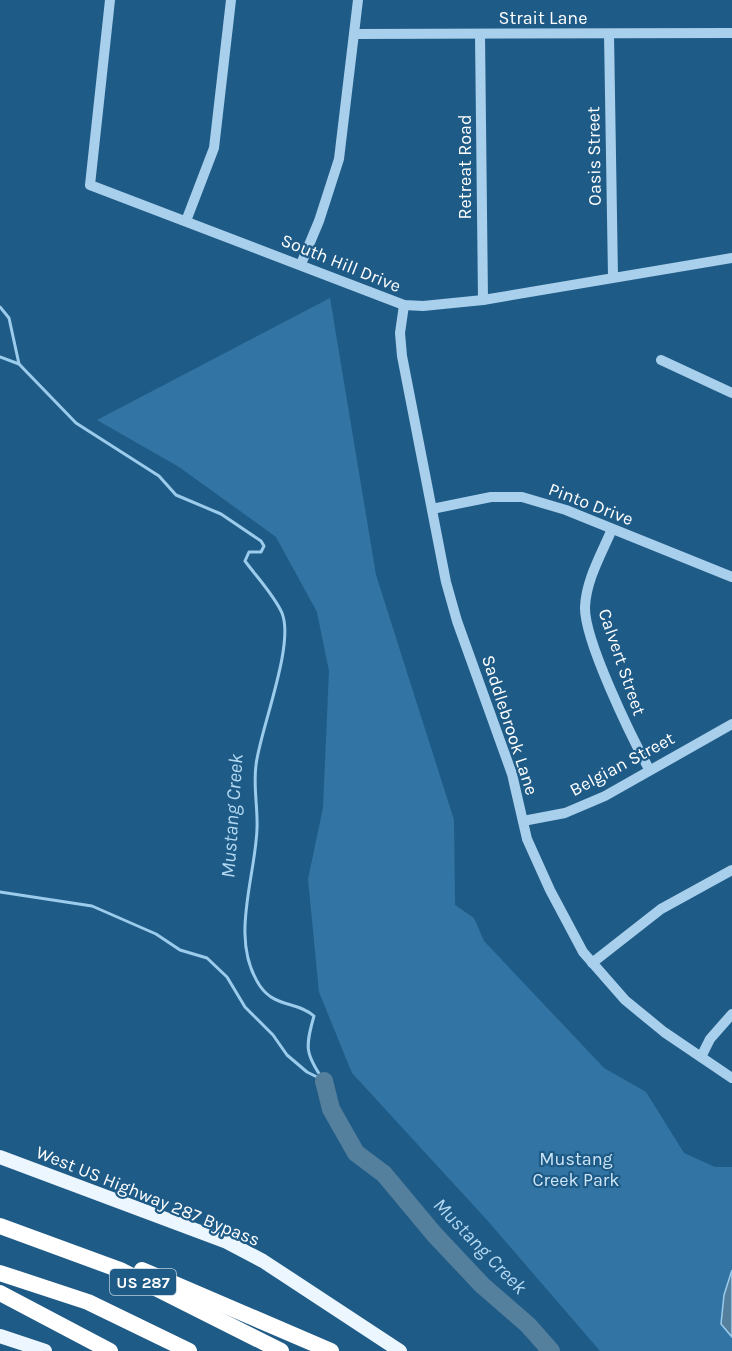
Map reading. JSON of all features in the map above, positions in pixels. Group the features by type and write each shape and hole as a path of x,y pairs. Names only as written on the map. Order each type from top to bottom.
{"highway":[{"name":"US 287","path":"0,1226 130,1275 281,1351"},
{"path":"97,1262 116,1262 148,1272 331,1351"},
{"name":"US 287","path":"0,1273 88,1302 189,1351"},
{"path":"0,1293 110,1351"}],"main road":[{"name":"West US Highway 287 Bypass","path":"0,1157 235,1246 263,1261 400,1351"},
{"path":"0,1336 45,1351"}],"street":[{"name":"South Hill Drive","path":"110,0 90,185 404,305 423,306 483,300 732,258"},
{"path":"186,221 214,148 231,0"},
{"path":"301,264 319,221 339,159 358,0"},
{"name":"Strait Lane","path":"354,34 732,33"},
{"name":"Retreat Road","path":"480,34 483,300"},
{"name":"Oasis Street","path":"609,34 613,277"},
{"name":"Saddlebrook Lane","path":"404,305 400,333 402,356 457,621 512,774 527,839 569,927 592,963 643,1016 732,1078"},
{"path":"661,360 732,393"},
{"name":"Pinto Drive","path":"432,509 491,497 522,497 566,510 732,577"},
{"name":"Calvert Street","path":"612,528 590,581 585,608 589,628 621,714 649,769"},
{"name":"Belgian Street","path":"523,821 564,813 605,796 732,724"},
{"path":"592,963 661,909 732,870"},
{"path":"701,1057 710,1039 732,1014"}],"green space":[{"name":"Mustang Creek Park","path":"330,298 376,575 454,820 455,905 474,918 484,941 604,1068 646,1092 684,1153 715,1167 732,1167 732,1351 600,1351 487,1220 352,1073 319,992 308,879 323,808 329,671 317,612 276,537 179,467 97,420"}],"shaded area":[{"path":"732,1270 732,1337 721,1324 724,1295"}],"waterway":[{"path":"0,307 9,318 19,364"},
{"name":"Mustang Creek","path":"0,357 19,364 76,423 159,476 176,495 221,514 261,541 264,546 261,552 249,552 245,561 279,606 285,627 281,666 256,765 257,829 246,909 246,949 251,968 266,993 272,998 300,1008 314,1016 308,1050 313,1064 324,1081"},
{"path":"0,892 92,906 156,934 180,950 207,958 227,977 245,1007 273,1035 287,1055 307,1072 323,1080"},
{"name":"Mustang Creek","path":"324,1081 331,1109 356,1153 384,1174 434,1234 482,1285 528,1325 551,1351"}]}
